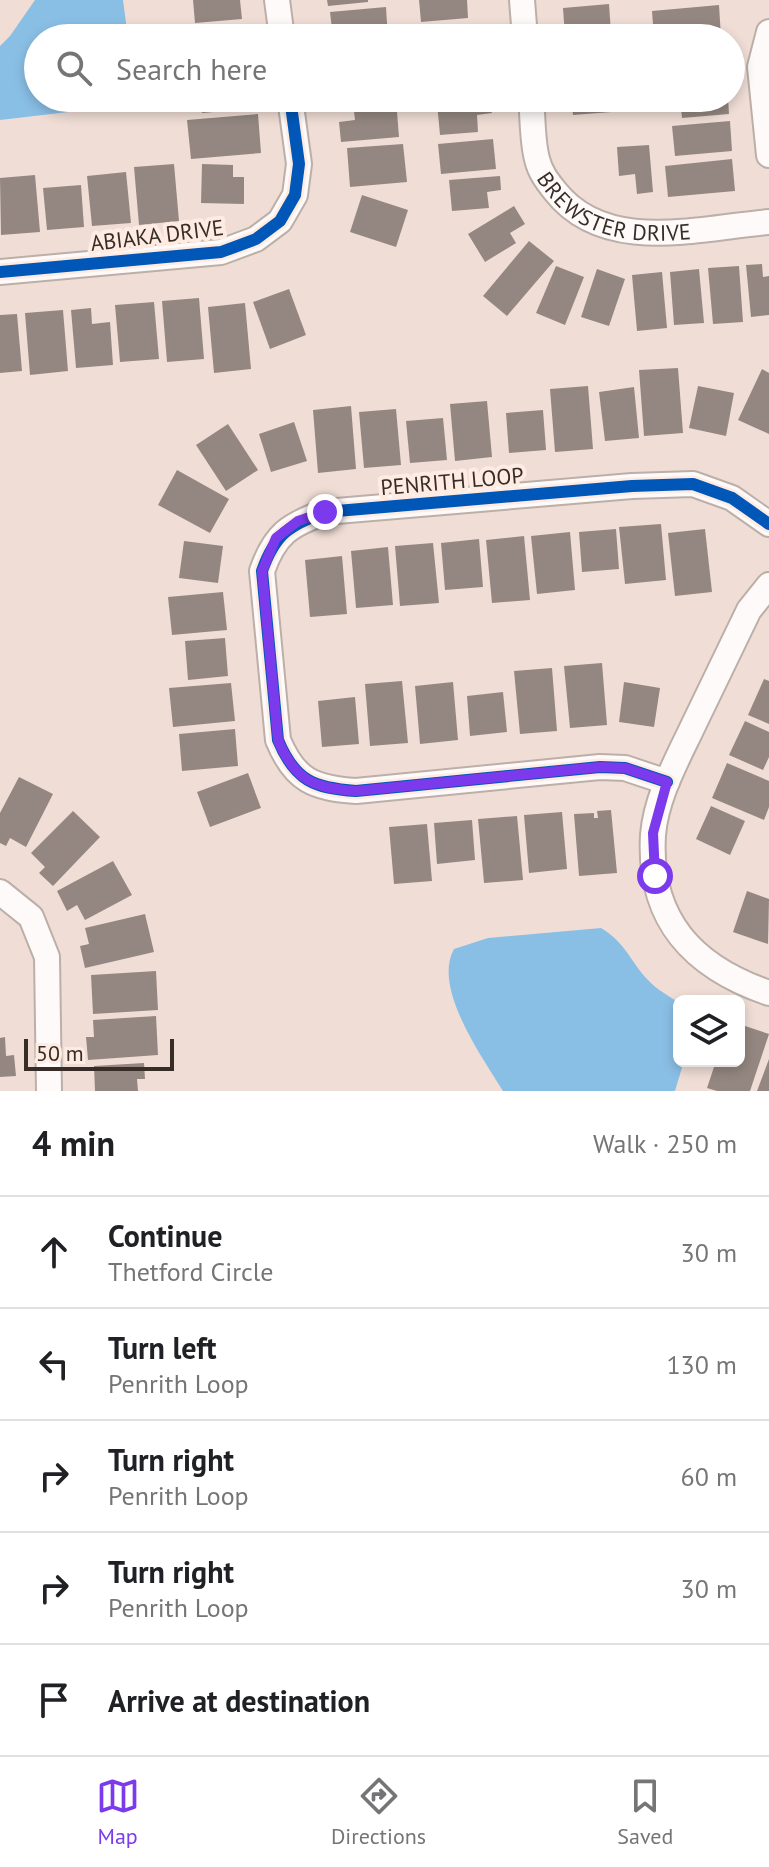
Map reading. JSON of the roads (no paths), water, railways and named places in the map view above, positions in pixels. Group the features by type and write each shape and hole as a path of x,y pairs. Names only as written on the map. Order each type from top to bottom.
{"street":[{"path":"277,0 280,24"},
{"path":"522,0 524,24"},
{"path":"769,32 760,67 769,155"},
{"name":"ABIAKA DRIVE","path":"0,272 221,252 256,239 280,221 295,195 299,164 292,112"},
{"name":"BREWSTER DRIVE","path":"532,112 536,158 544,177 563,202 586,219 615,230 647,233 769,222"},
{"name":"PENRITH LOOP","path":"667,782 625,768 600,767 356,791 326,789 303,778 287,761 278,740 262,571 268,554 276,538 298,521 325,512 632,486 693,484 732,498 769,524"},
{"path":"769,585 749,610 667,782 653,833 655,876 667,919 698,957 737,982 769,993"},
{"path":"0,892 31,917 47,957 49,1091"}],"water":[{"path":"35,0 123,0 126,24 24,24 24,112 69,112 0,120 0,46"},
{"path":"601,928 609,934 651,983 673,999 673,1067 682,1067 675,1091 503,1091 463,1022 450,983 449,965 454,949 488,938"}]}
